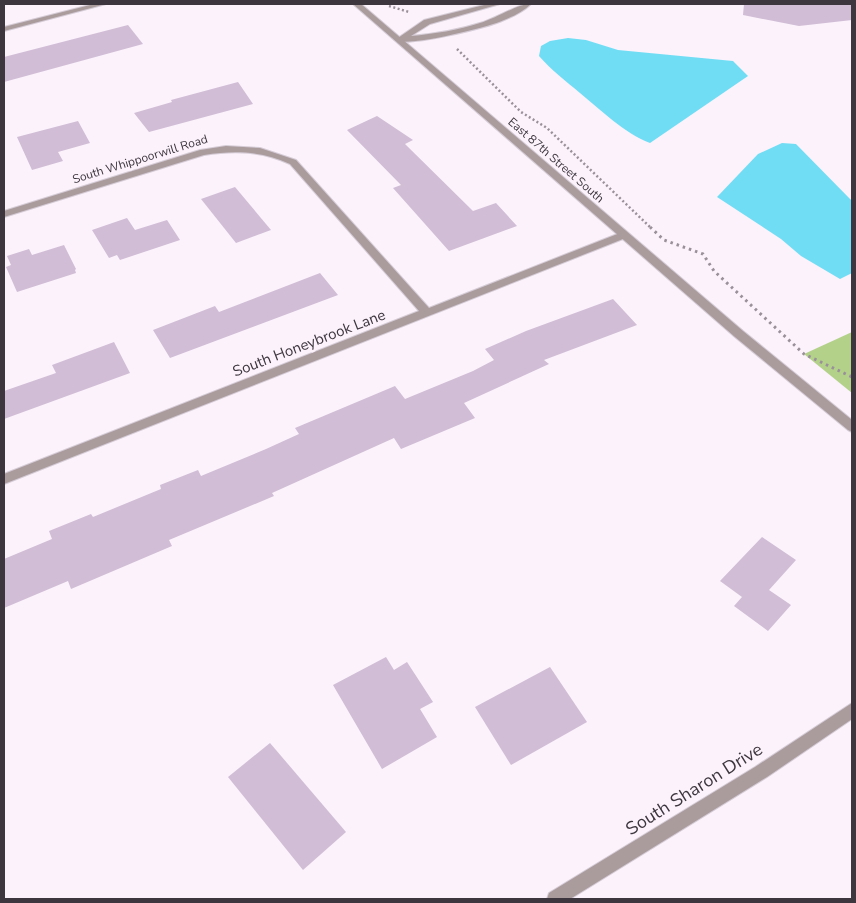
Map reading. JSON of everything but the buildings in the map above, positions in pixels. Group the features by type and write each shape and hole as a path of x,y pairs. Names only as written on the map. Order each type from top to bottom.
{"street":[{"path":"4,28 102,4"},
{"name":"East 87th Street South","path":"357,4 739,334 852,427"},
{"path":"400,40 427,22 496,4"},
{"path":"400,40 442,36 504,17 519,11 527,4"},
{"name":"South Whippoorwill Road","path":"4,214 203,152 234,148 264,151 293,162 427,312"},
{"name":"South Honeybrook Lane","path":"4,478 624,235"},
{"name":"South Sharon Drive","path":"555,899 761,772 852,710"}],"path":[{"path":"382,4 415,13"},
{"path":"453,45 521,112 547,128 664,240 702,254 714,271 804,354 852,377"}],"green space":[{"path":"852,332 852,393 804,354"}],"water":[{"path":"568,38 586,40 618,50 733,61 748,76 650,143 631,134 614,121 539,56 541,46 550,41"},
{"path":"782,143 796,144 852,201 852,273 840,279 801,256 781,239 717,197 758,154"}]}
